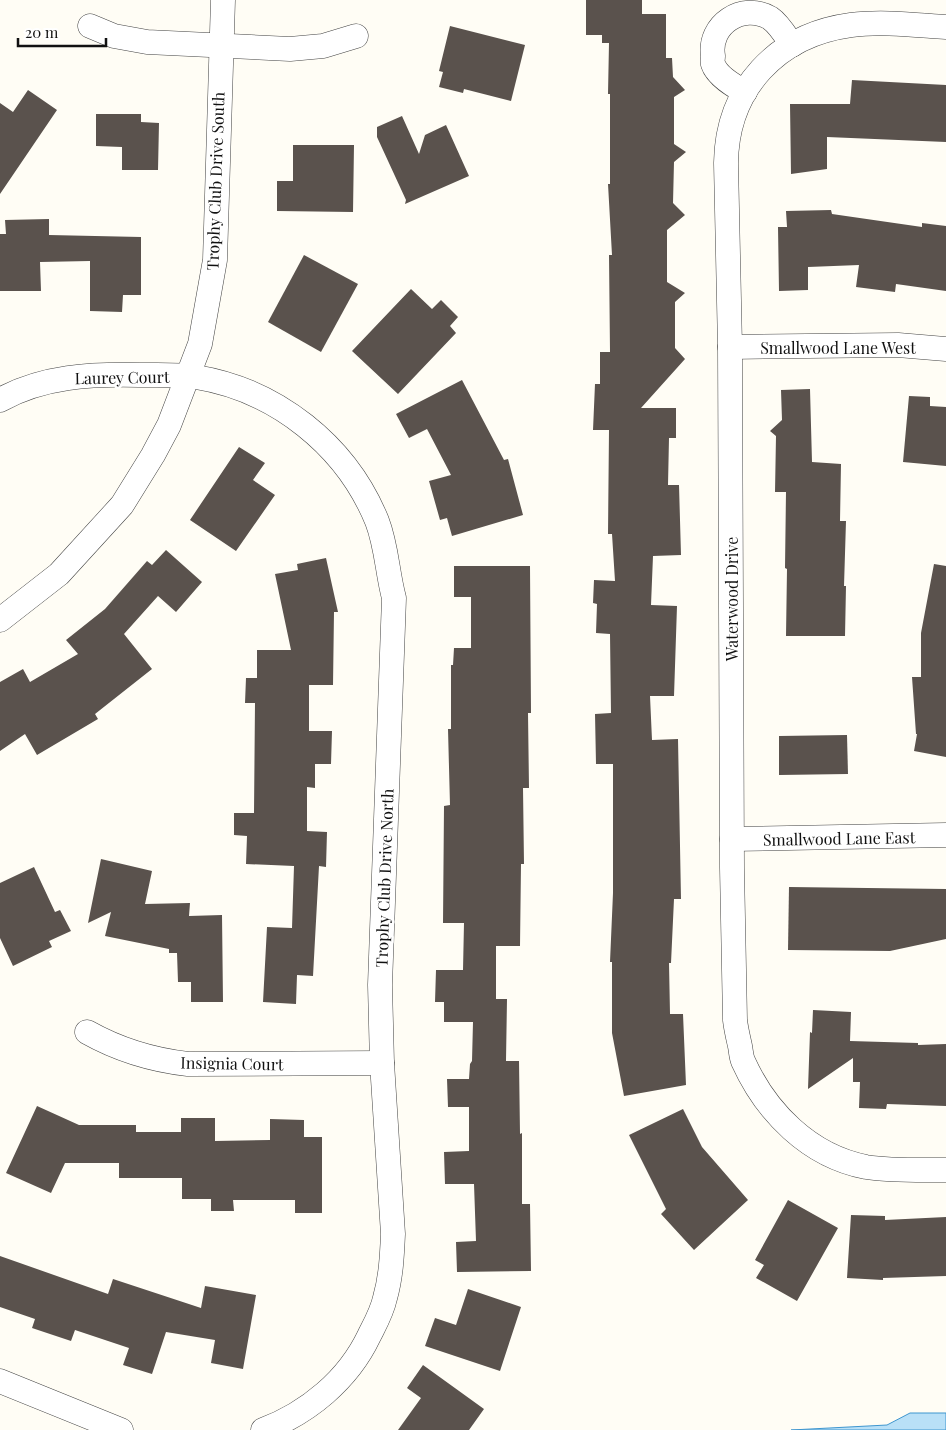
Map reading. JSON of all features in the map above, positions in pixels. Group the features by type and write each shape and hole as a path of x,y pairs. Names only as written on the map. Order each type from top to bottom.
{"street":[{"name":"Trophy Club Drive South","path":"0,620 59,574 122,505 169,425 200,344 215,260 220,45 223,0"},
{"path":"745,92 730,84 713,64 711,50 714,37 723,25 732,17 738,15 758,14 775,22 792,45"},
{"name":"Waterwood Drive","path":"946,27 878,24 854,25 820,32 799,40 779,52 763,68 745,92 726,146 730,346 732,839 736,1033 742,1059 761,1095 786,1126 818,1148 840,1159 864,1166 890,1170 946,1170"},
{"path":"90,26 114,36 134,40 303,49 323,46 356,36"},
{"name":"Smallwood Lane West","path":"730,346 898,345 946,349"},
{"name":"Laurey Court","path":"0,400 26,388 79,376 99,374 188,376"},
{"name":"Trophy Club Drive North","path":"188,376 223,383 255,394 279,407 326,443 362,490 376,520 386,552 394,598 380,985 382,1064 394,1234 392,1260 385,1299 376,1324 364,1348 340,1380 325,1394 297,1413 263,1430"},
{"name":"Smallwood Lane East","path":"732,839 946,835"},
{"name":"Insignia Court","path":"87,1032 104,1042 129,1052 175,1063 382,1064"},
{"path":"0,1381 121,1430"}],"water":[{"path":"910,1413 946,1413 946,1430 791,1430 887,1425"}],"building":[{"path":"586,0 642,0 642,14 666,14 666,58 672,58 673,77 685,90 674,97 674,144 686,152 674,162 673,203 685,215 667,230 667,282 685,293 675,302 675,348 685,359 641,408 676,408 676,438 669,438 668,485 679,485 681,555 653,556 651,605 677,606 674,696 650,696 652,740 678,739 681,899 674,899 671,963 669,963 670,1014 683,1014 686,1085 624,1096 612,1033 612,962 610,962 613,893 613,764 596,764 595,714 611,713 610,634 596,633 597,604 593,603 594,580 615,581 612,534 608,534 609,430 593,430 595,384 600,384 600,352 610,352 609,255 612,255 608,184 610,184 609,43 602,43 602,35 586,35"},
{"path":"450,26 525,45 511,101 464,89 463,93 439,87 443,72 439,71"},
{"path":"852,80 946,85 946,142 827,137 827,169 791,174 790,104 850,104"},
{"path":"28,90 57,110 0,194 0,103 13,112"},
{"path":"96,114 141,114 141,122 159,123 158,170 122,170 122,147 96,146"},
{"path":"402,116 419,154 425,135 446,125 469,176 405,204 406,200 377,137 377,127"},
{"path":"293,145 354,145 353,212 277,211 277,181 293,181"},
{"path":"831,210 832,214 922,227 922,223 946,226 946,291 896,284 895,292 856,287 859,265 808,267 808,290 779,291 778,227 787,227 786,211"},
{"path":"49,219 49,235 141,237 141,295 123,295 122,312 90,311 90,261 40,262 41,291 0,291 0,234 6,234 5,220"},
{"path":"304,255 358,284 321,352 268,322"},
{"path":"411,289 432,309 441,300 458,317 450,326 456,333 398,394 352,351"},
{"path":"462,380 504,460 508,459 523,515 452,536 447,518 440,520 429,481 451,475 427,429 409,438 396,414"},
{"path":"810,389 812,462 841,464 840,521 846,521 845,636 786,636 786,492 775,492 776,436 770,431 782,420 781,390"},
{"path":"909,396 930,397 930,406 946,407 946,466 903,462"},
{"path":"239,447 265,463 253,480 275,495 236,551 190,520"},
{"path":"166,550 202,582 176,612 158,596 124,634 152,669 95,714 98,719 37,755 25,734 0,751 0,682 23,669 30,682 78,654 66,640 105,609 147,561 152,565"},
{"path":"326,558 338,612 334,612 333,685 309,685 309,731 332,731 331,764 315,764 315,788 307,787 307,831 327,832 326,867 319,866 313,976 297,975 296,1004 263,1002 267,927 292,928 294,866 246,864 247,836 234,835 234,813 254,813 255,703 245,703 246,678 257,678 257,650 291,650 275,574 298,570 297,564"},
{"path":"934,564 946,566 946,757 914,751 917,734 912,677 921,677 921,633"},
{"path":"454,566 530,566 531,713 528,713 529,788 523,788 524,864 521,864 520,946 496,946 496,999 507,999 506,1061 519,1061 522,1204 530,1204 531,1271 457,1272 456,1242 476,1241 474,1184 445,1184 444,1152 469,1151 469,1107 448,1107 447,1079 469,1079 472,1061 473,1022 444,1022 444,1002 435,1002 436,970 463,970 464,923 443,923 444,806 450,805 448,729 451,729 451,665 453,665 454,648 471,648 471,597 454,597"},
{"path":"847,735 848,774 779,775 779,736"},
{"path":"101,859 152,871 145,904 190,903 189,916 222,915 223,1002 191,1002 191,982 178,982 177,953 169,953 169,949 105,936 111,912 88,923"},
{"path":"34,867 55,912 60,910 71,931 49,941 52,947 13,966 0,938 0,883"},
{"path":"789,887 946,889 946,939 890,951 788,950"},
{"path":"813,1010 851,1012 850,1041 918,1043 918,1045 946,1044 946,1106 887,1104 886,1109 859,1108 860,1082 853,1082 853,1058 808,1089 810,1032 812,1033"},
{"path":"37,1106 79,1125 136,1125 136,1132 181,1132 181,1118 215,1118 215,1141 270,1140 270,1119 304,1120 304,1137 322,1137 322,1213 295,1213 295,1200 233,1200 234,1211 211,1211 211,1199 182,1199 182,1178 119,1178 119,1163 65,1163 51,1193 6,1173"},
{"path":"683,1109 702,1147 748,1200 694,1250 661,1214 666,1209 629,1135"},
{"path":"788,1200 838,1228 797,1301 756,1278 764,1265 755,1260"},
{"path":"851,1215 885,1216 885,1220 946,1217 946,1276 883,1278 883,1280 847,1278"},
{"path":"0,1256 108,1294 113,1279 201,1308 205,1286 256,1295 243,1369 211,1363 215,1340 166,1332 152,1374 123,1365 129,1348 75,1330 71,1341 32,1328 35,1319 0,1307"},
{"path":"468,1289 521,1307 500,1371 425,1346 435,1318 456,1325"},
{"path":"423,1365 484,1409 469,1430 398,1430 421,1398 407,1388"}]}
